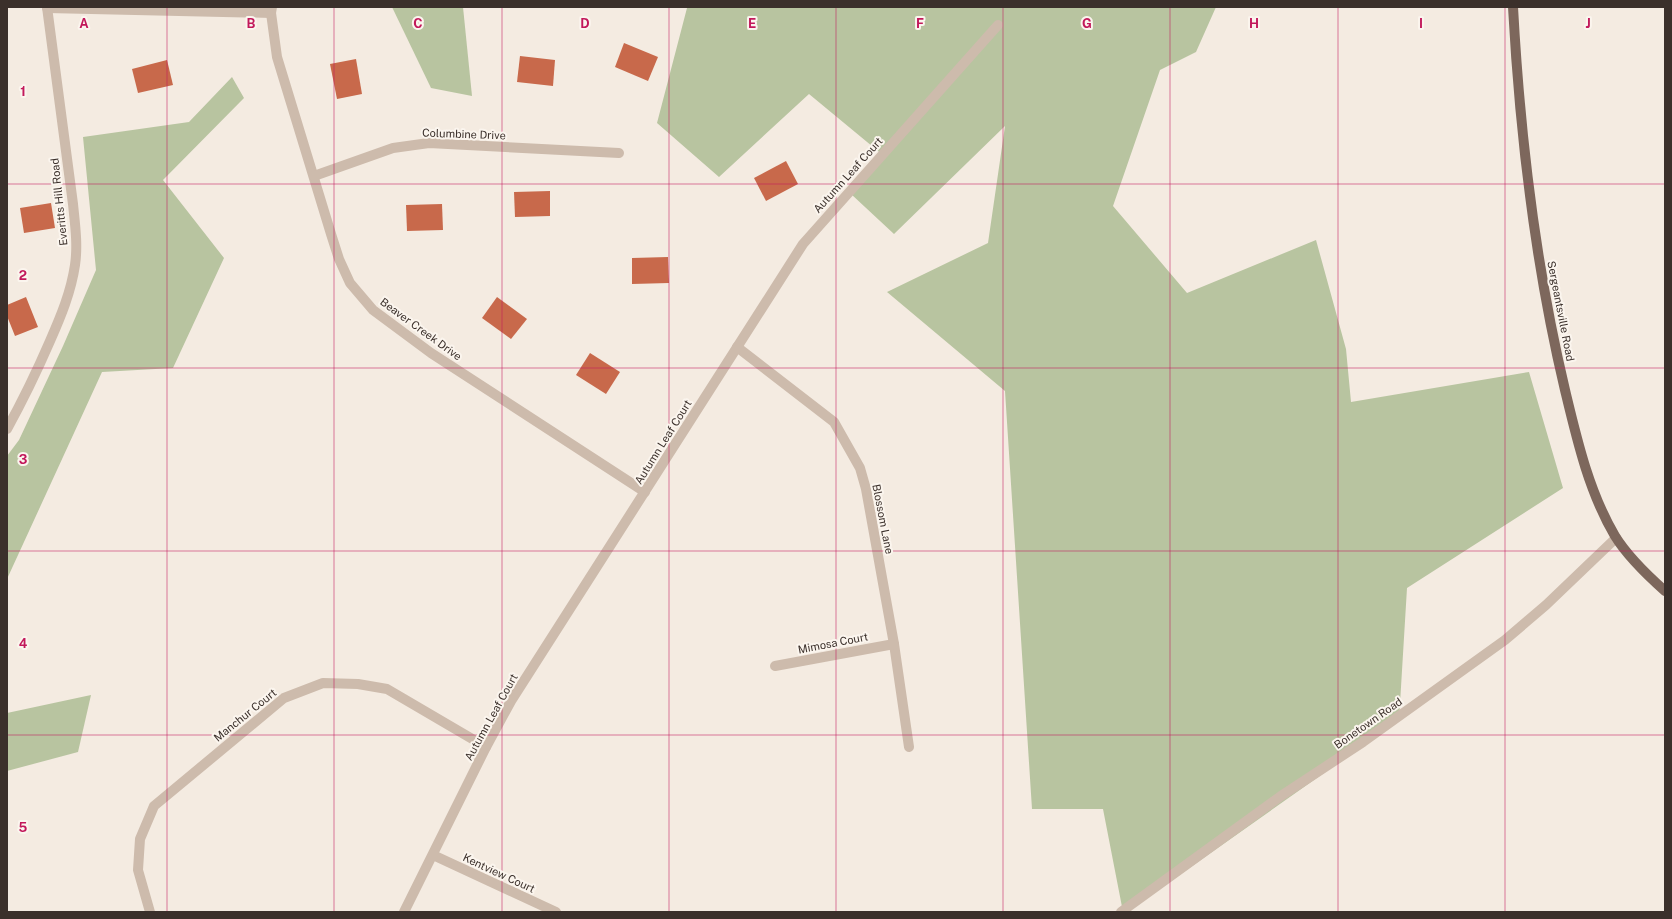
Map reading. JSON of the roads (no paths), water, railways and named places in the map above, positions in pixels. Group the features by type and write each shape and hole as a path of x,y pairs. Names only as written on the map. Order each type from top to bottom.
{"main road":[{"name":"Sergeantsville Road","path":"1513,7 1526,172 1538,254 1566,394 1589,478 1598,504 1616,538 1631,557 1665,591"}],"street":[{"path":"47,7 272,10"},
{"name":"Everitts Hill Road","path":"7,428 27,392 60,318 70,292 76,264 76,235 73,204 47,7"},
{"name":"Beaver Creek Drive","path":"272,10 277,58 331,234 350,283 373,310 431,353 645,492"},
{"name":"Autumn Leaf Court","path":"404,912 486,747 511,701 803,244 998,25"},
{"name":"Columbine Drive","path":"314,176 393,148 429,144 619,153"},
{"name":"Blossom Lane","path":"737,347 834,422 860,468 867,496 894,644 909,747"},
{"name":"Bonetown Road","path":"1121,912 1281,796 1363,742 1504,640 1546,605 1616,538"},
{"name":"Mimosa Court","path":"776,666 894,644"},
{"name":"Manchur Court","path":"150,912 138,870 140,839 154,806 284,698 324,683 358,684 387,689 486,747"},
{"name":"Kentview Court","path":"433,855 556,912"}]}
